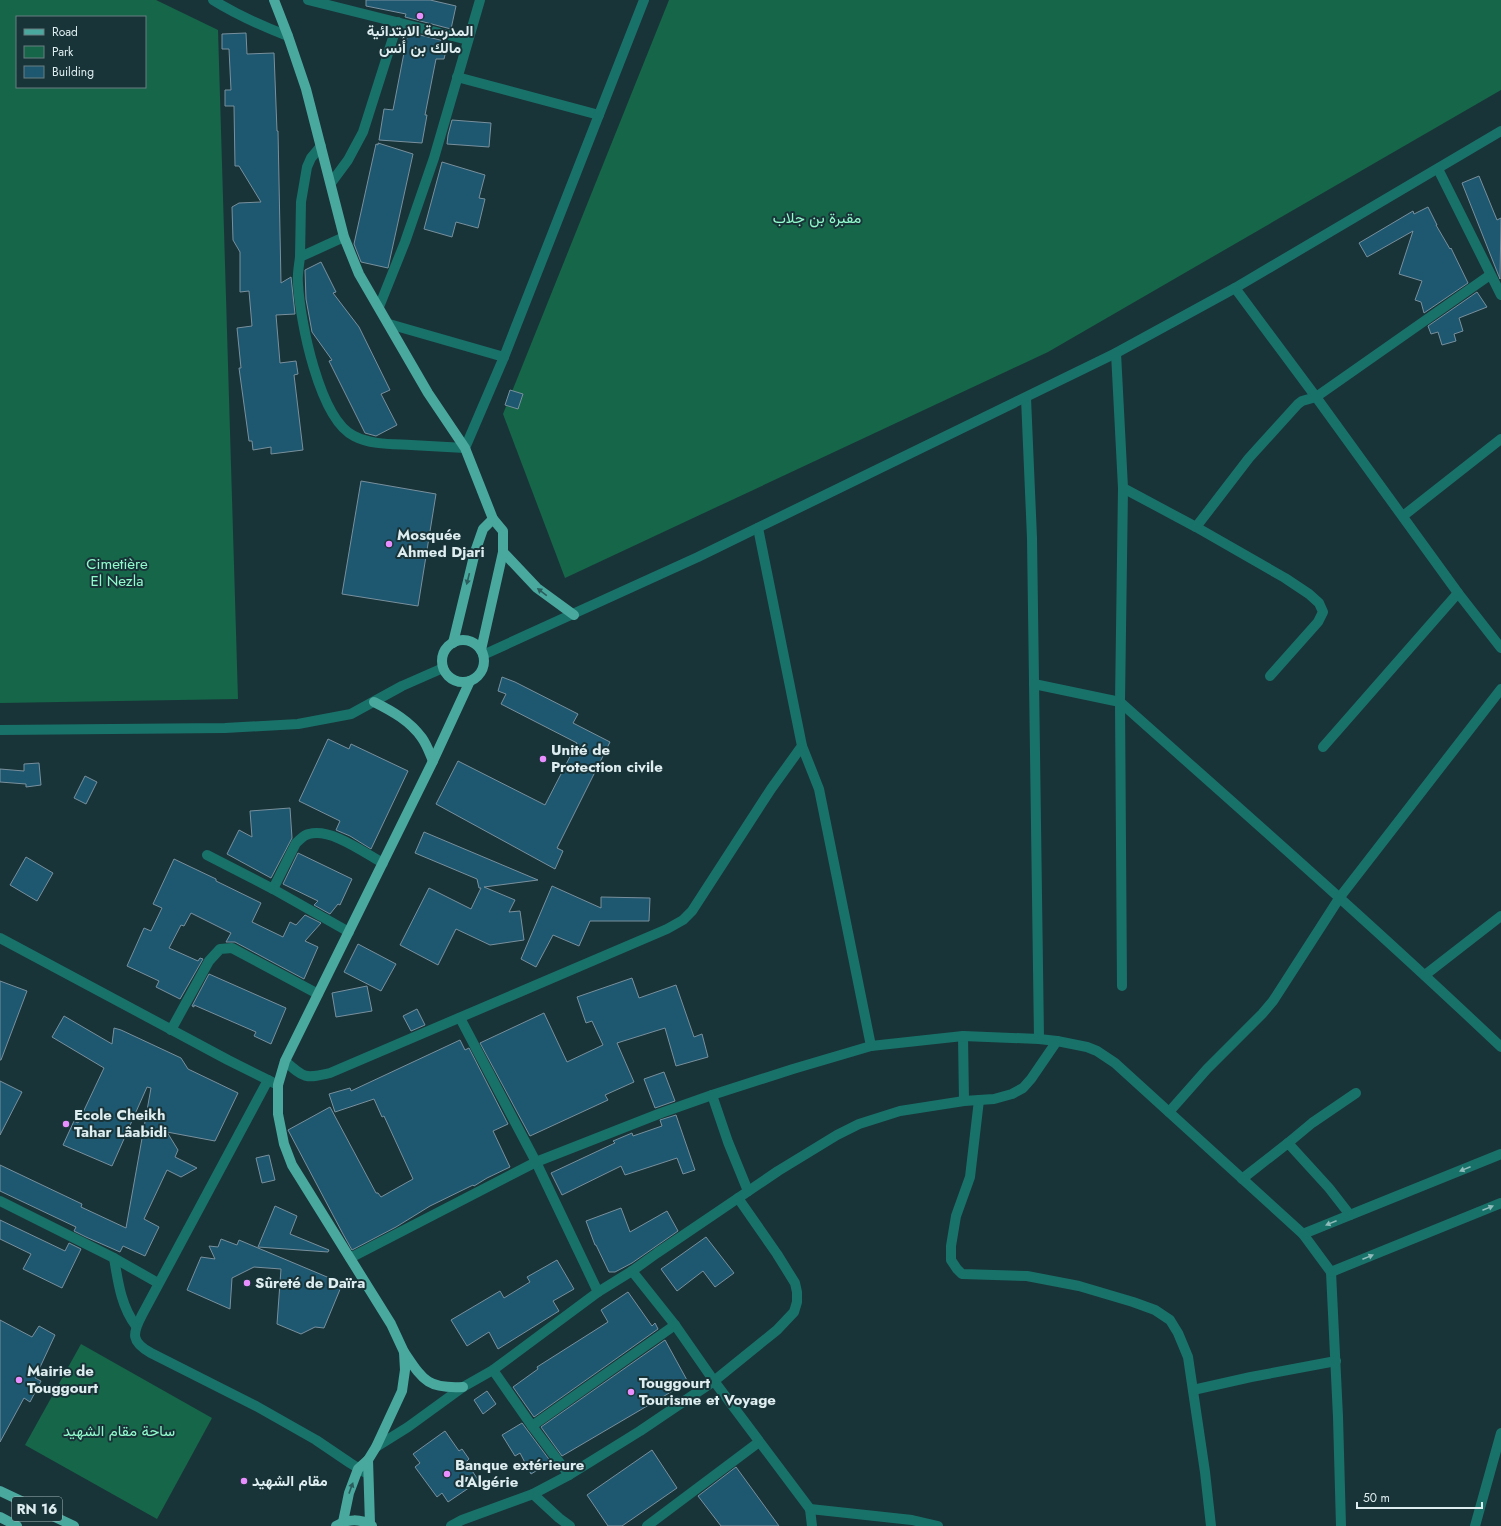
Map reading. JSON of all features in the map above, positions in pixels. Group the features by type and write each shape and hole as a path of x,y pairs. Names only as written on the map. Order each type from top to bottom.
{"main road":[{"path":"274,0 306,89 344,237 359,274 428,393 465,448 493,519 502,531 503,552 482,653 484,662 483,669 480,674 470,682 433,761 285,1061 278,1085 278,1114 284,1144 292,1165 391,1324 404,1352 426,1381 436,1386 447,1388 463,1387"},
{"path":"452,643 475,552 483,529 493,519"},
{"path":"503,552 537,588 574,615"},
{"path":"470,682 457,682 447,674 442,661 444,654 452,643 459,641 471,642 482,653"},
{"path":"374,702 397,714 411,725 422,739 433,761"},
{"path":"339,1524 358,1469 368,1460 376,1447 402,1390 405,1370 404,1352"},
{"path":"339,1524 353,1520 363,1521 371,1525 370,1475 368,1460"},
{"name":"RN 16","path":"0,1491 74,1526"},
{"name":"RN 16","path":"0,1517 16,1526"}],"street":[{"path":"213,0 260,26 288,36"},
{"path":"308,0 468,40"},
{"path":"379,307 405,242 434,158 480,0"},
{"path":"321,146 310,158 306,167 301,202 298,283 303,329 319,385 342,425 354,436 370,442 465,448 504,358 644,0"},
{"path":"331,184 348,160 363,132 398,22"},
{"path":"458,77 599,116"},
{"path":"482,653 574,615 758,528 1116,353 1235,288 1501,131"},
{"path":"1438,169 1501,295"},
{"path":"300,257 344,237"},
{"path":"1196,527 1249,458 1290,412 1302,401 1316,397 1490,275"},
{"path":"1235,288 1458,593 1501,648"},
{"path":"388,324 504,358"},
{"path":"1116,353 1124,488 1120,702 1122,986"},
{"path":"1026,398 1032,538 1038,1039"},
{"path":"1403,516 1501,439"},
{"path":"1124,488 1285,578 1309,594 1322,607 1323,612 1318,622 1270,676"},
{"path":"758,528 802,746 819,789 872,1046"},
{"path":"1323,747 1458,593"},
{"path":"0,730 225,728 271,726 327,719 351,714 402,686 444,668"},
{"path":"1034,684 1120,702 1340,897 1426,975 1501,1047"},
{"path":"1169,1112 1206,1069 1262,1014 1273,1001 1340,897 1501,689"},
{"path":"285,1061 301,1075 312,1077 325,1074 667,929 683,920 692,911 710,885 771,789 802,746"},
{"path":"273,889 296,843 308,834 332,835 383,863"},
{"path":"207,855 273,889 348,932"},
{"path":"1426,975 1501,916"},
{"path":"0,938 171,1030 278,1085"},
{"path":"171,1030 209,961 220,949 232,948 318,994"},
{"path":"460,1018 536,1162 598,1292"},
{"path":"963,1036 964,1101"},
{"path":"350,1258 536,1162 661,1113 712,1095 872,1046 963,1036 1038,1039 1087,1047 1104,1055 1121,1068 1304,1234 1332,1272 1341,1526"},
{"path":"376,1447 408,1427 463,1387 493,1370 598,1292 632,1271 748,1191 798,1159 859,1124 900,1111 964,1101 994,1099 1012,1094 1023,1088 1031,1080 1057,1041"},
{"path":"268,1080 136,1326 136,1340 141,1347 276,1417 326,1446 358,1469 370,1475"},
{"path":"1242,1179 1312,1123 1356,1093"},
{"path":"712,1095 728,1142 748,1191"},
{"path":"979,1100 970,1177 956,1216 951,1246 951,1260 962,1274 1027,1276 1079,1286 1155,1310 1170,1320 1178,1333 1188,1357 1205,1472 1211,1526"},
{"path":"1288,1143 1329,1188 1350,1215"},
{"path":"1304,1234 1501,1154"},
{"path":"451,1526 462,1520 533,1494 569,1475 640,1431 714,1381 778,1330 794,1312 797,1302 795,1283 777,1254 738,1198"},
{"path":"0,1200 114,1258 158,1283"},
{"path":"1332,1272 1501,1203"},
{"path":"114,1258 120,1291 125,1308 136,1326"},
{"path":"632,1271 675,1325 714,1381 810,1509 812,1526"},
{"path":"532,1426 675,1325"},
{"path":"1193,1390 1251,1377 1336,1361"},
{"path":"493,1370 532,1426 569,1475"},
{"path":"1475,1526 1500,1437"},
{"path":"648,1526 759,1442"},
{"path":"533,1494 570,1526"},
{"path":"810,1509 912,1520 938,1526"}],"green space":[{"name":"Cimetière El Nezla","path":"0,0 156,0 218,30 238,699 0,703"},
{"name":"مقبرة بن جلاب","path":"669,0 1501,0 1501,90 1048,352 565,578 503,414"},
{"name":"ساحة مقام الشهيد","path":"81,1344 212,1418 157,1519 25,1445"}],"building":[{"name":"المدرسة الابتدائية مالك بن أنس","path":"366,0 430,0 456,6 451,29 405,17 406,14 366,6"},
{"path":"408,32 448,42 444,59 436,59 425,115 427,115 422,143 379,140 384,109 393,110"},
{"path":"246,33 247,54 274,53 278,131 281,283 291,277 295,314 276,315 280,363 296,361 298,374 294,375 303,450 271,454 271,447 253,450 252,441 249,441 239,368 241,368 237,328 252,326 249,291 240,292 240,252 233,240 232,207 239,203 261,202 239,166 235,166 234,106 225,106 225,90 231,90 229,49 222,49 222,34"},
{"path":"452,120 491,123 489,147 447,144"},
{"path":"378,143 413,154 388,268 361,262 354,244 376,144 378,145"},
{"path":"442,162 485,175 479,198 485,199 478,228 456,222 452,237 424,229"},
{"path":"1479,176 1497,220 1501,218 1500,279 1462,183"},
{"path":"1428,207 1436,225 1450,249 1451,248 1468,283 1424,313 1421,302 1415,300 1422,281 1399,274 1413,231 1367,257 1359,243 1413,211 1414,214"},
{"path":"321,262 336,292 333,293 359,327 390,390 381,394 397,425 376,436 365,433 329,361 332,360 312,332 306,299 305,270"},
{"path":"1477,292 1487,307 1459,318 1463,331 1454,334 1456,341 1442,345 1438,332 1431,334 1428,326"},
{"path":"510,390 523,394 518,409 505,405"},
{"name":"Mosquée Ahmed Djari","path":"361,481 436,494 418,606 342,594"},
{"path":"502,677 578,714 573,723 610,742 557,848 563,851 555,869 436,804 458,761 545,805 577,743 501,704 506,694 498,691"},
{"path":"328,739 349,749 351,744 408,771 371,849 350,836 336,830 340,821 299,801"},
{"path":"39,763 41,785 26,787 26,784 0,782 0,769 24,771 24,764"},
{"path":"85,776 97,782 86,804 74,798"},
{"path":"290,808 292,838 271,878 227,854 239,830 252,837 250,811"},
{"path":"424,832 538,880 484,887 515,900 509,912 520,911 524,940 490,945 456,929 438,965 400,945 429,888 471,909 481,888 479,888 477,879 415,853"},
{"path":"298,853 352,879 340,905 338,904 330,914 314,905 318,901 283,884"},
{"path":"26,857 53,873 37,901 10,885"},
{"path":"174,859 261,903 252,922 283,937 290,922 296,925 305,915 321,923 305,941 318,947 304,979 235,942 226,942 231,933 191,913 184,926 181,925 169,948 198,961 200,958 203,959 180,999 156,987 159,981 127,966 144,928 151,931 162,908 153,904"},
{"path":"552,886 601,908 601,897 650,898 649,921 590,921 579,946 553,935 536,967 521,959"},
{"path":"358,944 396,964 381,991 344,972"},
{"path":"209,974 286,1008 271,1044 254,1036 256,1032 194,1005 194,1007 192,1006"},
{"path":"632,978 639,998 676,985 694,1037 702,1034 708,1057 676,1066 665,1028 617,1043 634,1082 605,1095 608,1100 530,1136 480,1043 544,1013 567,1062 603,1045 592,1021 586,1023 577,997"},
{"path":"0,981 27,991 1,1060 0,1060"},
{"path":"367,986 372,1011 336,1017 332,993"},
{"path":"417,1009 425,1025 411,1031 403,1016"},
{"path":"64,1016 112,1044 114,1028 121,1030 181,1058 188,1069 238,1093 215,1141 167,1132 178,1150 175,1157 197,1168 181,1177 167,1170 144,1219 159,1227 145,1256 123,1246 120,1252 86,1237 74,1231 76,1227 0,1191 0,1165 82,1204 81,1207 126,1228 151,1088 147,1087 112,1166 63,1145 74,1121 78,1123 104,1068 52,1037"},
{"path":"460,1040 465,1050 469,1048 508,1124 493,1131 510,1167 474,1186 473,1185 430,1206 396,1227 352,1250 288,1130 330,1107 376,1193 378,1193 381,1197 413,1179 384,1116 382,1117 374,1099 335,1112 329,1094 350,1088 351,1091"},
{"path":"664,1072 675,1101 655,1108 644,1079"},
{"path":"0,1081 22,1092 0,1135"},
{"path":"676,1115 695,1170 683,1174 677,1158 625,1175 621,1166 562,1195 551,1173 615,1143 613,1141 632,1133 633,1136 662,1126 660,1120"},
{"path":"269,1155 275,1180 262,1183 256,1158"},
{"path":"275,1206 297,1216 290,1234 329,1250 328,1252 258,1247"},
{"path":"621,1208 630,1232 667,1211 678,1231 632,1263 615,1272 609,1272 595,1245 586,1221"},
{"path":"0,1220 65,1251 69,1243 81,1249 62,1288 23,1269 31,1254 0,1239"},
{"path":"706,1237 734,1273 715,1287 703,1271 677,1291 661,1269"},
{"path":"221,1239 237,1245 239,1240 339,1282 341,1287 324,1328 315,1327 301,1334 277,1324 281,1269 254,1267 232,1278 230,1309 187,1290 201,1257 215,1259 209,1246 218,1247"},
{"path":"557,1260 574,1289 553,1301 559,1311 498,1349 489,1332 467,1346 451,1320 500,1291 504,1298 530,1282 527,1277"},
{"path":"628,1292 652,1326 655,1323 658,1329 534,1417 513,1387 538,1369 537,1367 608,1322 601,1310"},
{"name":"Mairie de Touggourt","path":"0,1320 32,1337 39,1326 55,1335 35,1378 41,1381 30,1402 24,1398 0,1442"},
{"name":"Touggourt Tourisme et Voyage","path":"665,1340 688,1382 562,1456 541,1427"},
{"path":"487,1391 496,1404 483,1414 474,1400"},
{"path":"522,1423 551,1462 531,1474 520,1453 515,1456 502,1435"},
{"name":"Banque extérieure d'Algérie","path":"445,1431 459,1451 462,1449 469,1459 466,1462 479,1481 448,1502 442,1493 437,1497 415,1467 420,1463 413,1454"},
{"path":"652,1450 677,1488 622,1526 608,1526 587,1495"},
{"path":"736,1467 779,1526 721,1526 698,1496"}],"place":[{"name":"المدرسة الابتدائية مالك بن أنس","path":"420,16"},
{"name":"Mosquée Ahmed Djari","path":"389,544"},
{"name":"Unité de Protection civile","path":"543,759"},
{"name":"Ecole Cheikh Tahar Lâabidi","path":"66,1124"},
{"name":"Sûreté de Daïra","path":"247,1283"},
{"name":"Mairie de Touggourt","path":"19,1380"},
{"name":"Touggourt Tourisme et Voyage","path":"631,1392"},
{"name":"Banque extérieure d'Algérie","path":"447,1474"},
{"name":"مقام الشهيد","path":"244,1481"}]}
